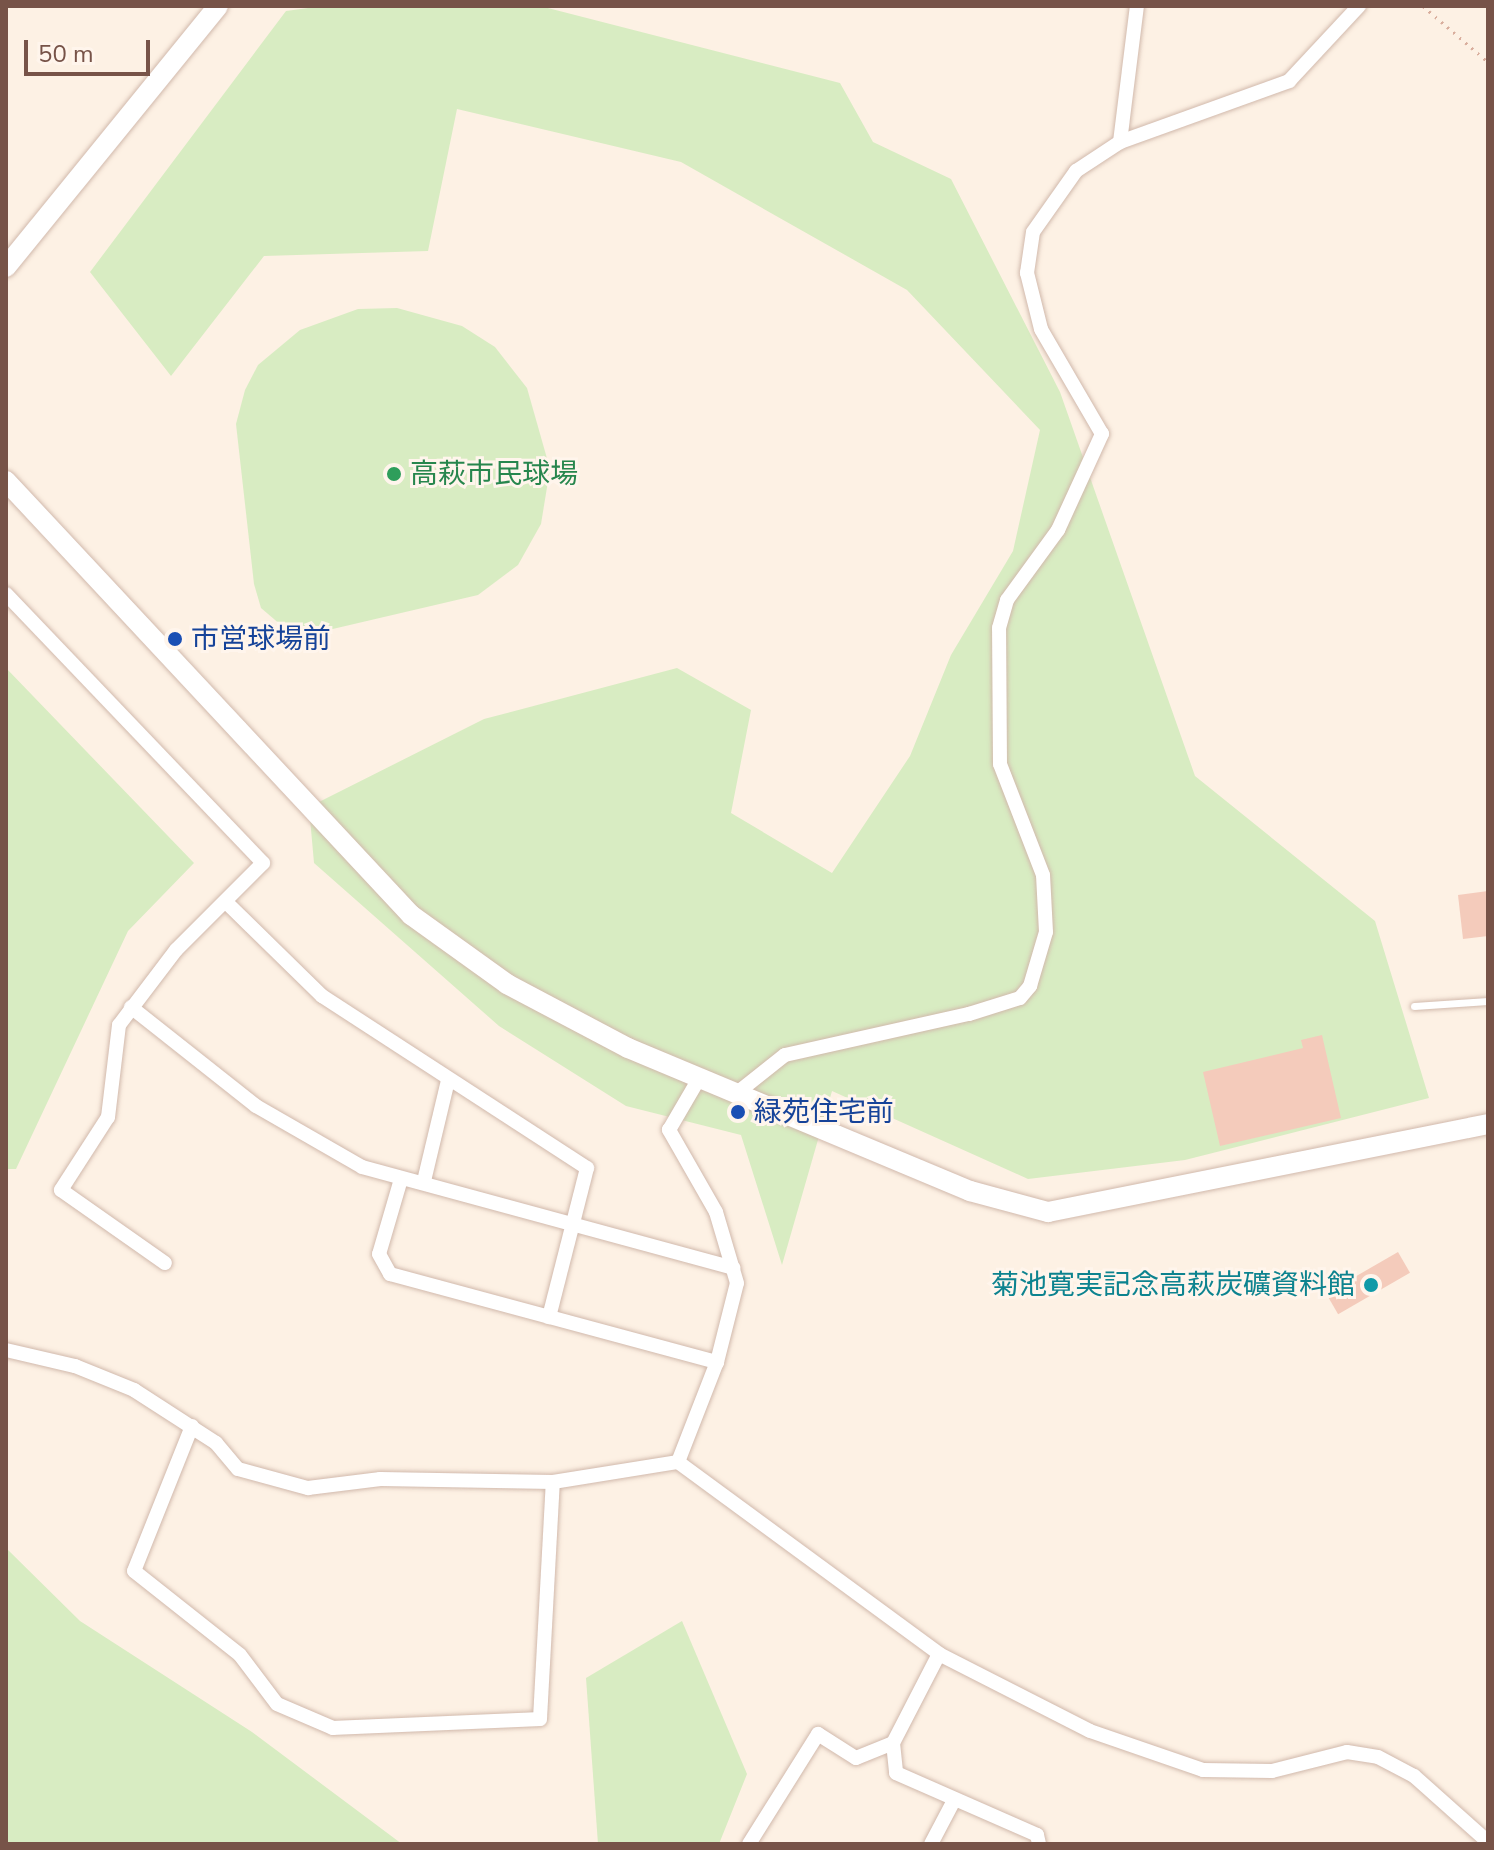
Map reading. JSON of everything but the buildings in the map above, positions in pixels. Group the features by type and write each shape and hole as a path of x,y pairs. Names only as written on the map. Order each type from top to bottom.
{"street":[{"path":"6,267 218,6"},
{"path":"1120,142 1137,6"},
{"path":"737,1093 785,1055 1020,998 1041,962 1043,875 1009,796 994,726 999,628 1007,600 1058,530 1102,434 1041,329 1027,258 1043,211 1067,179 1120,142 1289,81 1359,6"},
{"path":"6,481 411,915 507,984 700,1077 970,1191 1048,1212 1488,1124"},
{"path":"6,594 263,863 131,1007 119,1025 108,1117 61,1190 165,1263"},
{"path":"227,903 322,996 587,1168 549,1317"},
{"path":"131,1007 256,1106 333,1153 401,1179 424,1181 733,1268"},
{"path":"678,1462 717,1362 735,1305 733,1268 716,1212 669,1130 700,1077"},
{"path":"424,1181 448,1080"},
{"path":"401,1179 379,1254 390,1274 717,1362"},
{"path":"6,1350 75,1366 192,1426 238,1469 308,1488 380,1479 553,1482 678,1462 939,1654 1155,1759 1237,1772 1347,1752 1378,1757 1414,1776 1488,1842"},
{"path":"192,1426 134,1571 240,1655 277,1704 333,1728 540,1719 553,1482"},
{"path":"939,1654 893,1743 896,1773 952,1804 1037,1835 1039,1844"},
{"path":"749,1844 818,1734 856,1758 893,1743"},
{"path":"931,1844 952,1804"}],"lane":[{"path":"1414,1006 1488,1001"}],"path":[{"path":"1423,6 1488,62"}],"green space":[{"path":"323,6 540,6 840,83 873,142 951,179 1060,392 1195,776 1375,921 1429,1098 1185,1160 1028,1179 832,1091 782,1265 741,1135 626,1106 499,1026 314,863 309,807 484,719 677,668 751,710 731,813 832,873 910,756 951,655 1013,551 1040,430 907,290 681,162 457,109 428,251 264,256 171,376 90,272 286,11"},
{"name":"高萩市民球場","path":"397,308 462,326 495,347 527,388 550,469 541,524 518,565 478,595 307,635 288,631 261,608 254,584 236,424 245,390 258,365 300,330 358,309"},
{"path":"6,668 194,863 128,931 16,1169 6,1169"},
{"path":"6,1548 80,1621 252,1732 402,1844 6,1844"},
{"path":"682,1621 747,1774 719,1844 598,1844 586,1678"}],"place":[{"name":"高萩市民球場","path":"394,474"},
{"name":"市営球場前","path":"175,639"},
{"name":"緑苑住宅前","path":"738,1112"},
{"name":"菊池寛実記念高萩炭礦資料館","path":"1371,1285"}]}
